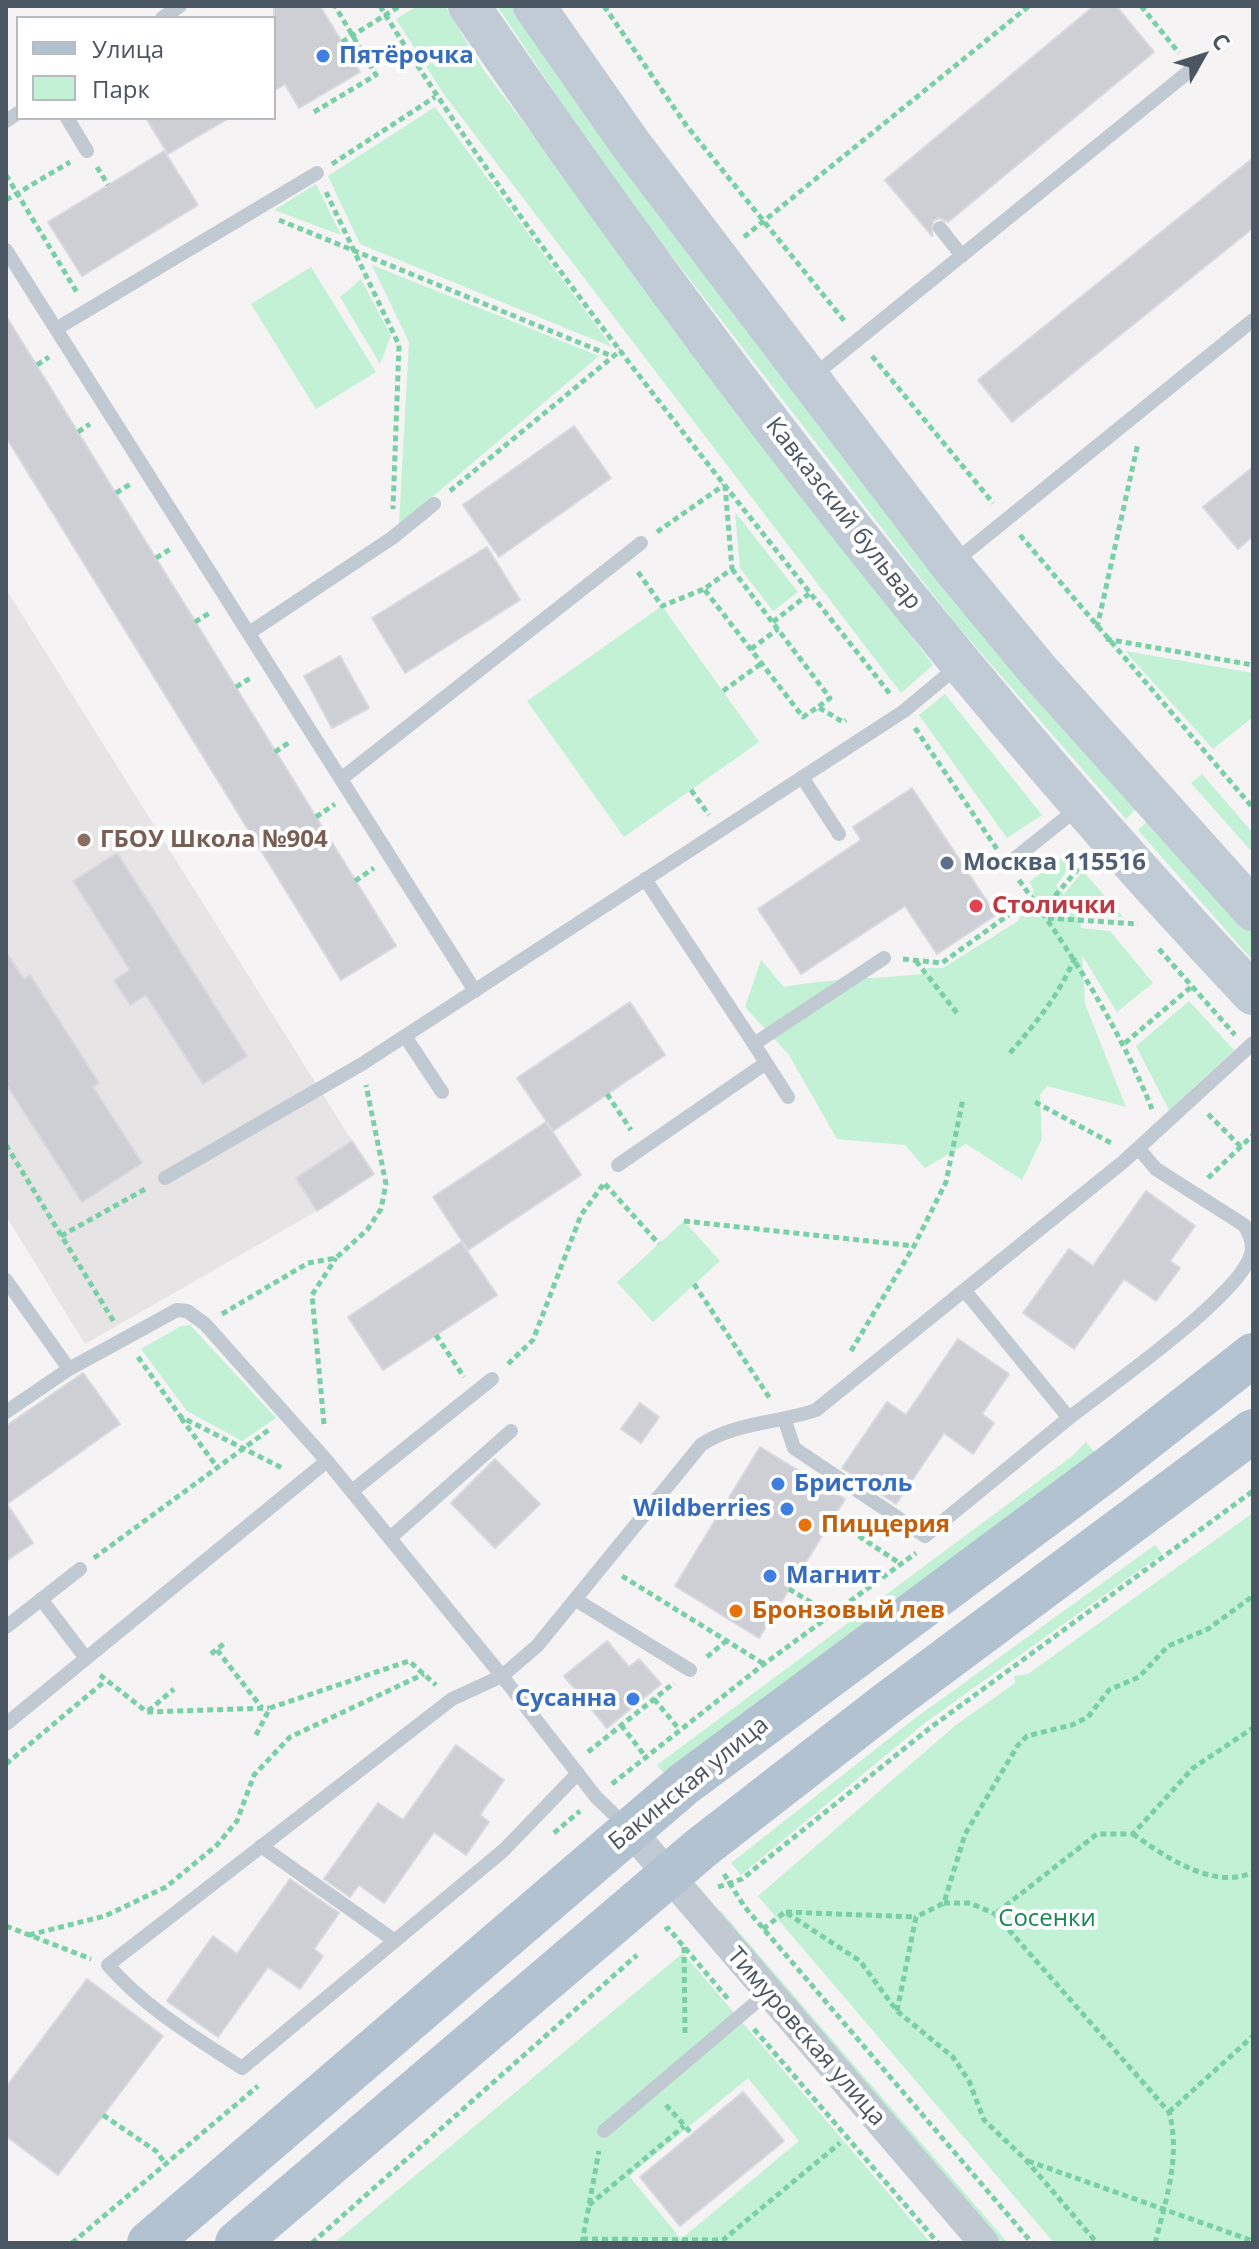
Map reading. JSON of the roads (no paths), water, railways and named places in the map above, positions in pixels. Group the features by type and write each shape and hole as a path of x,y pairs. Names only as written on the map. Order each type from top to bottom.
{"main road":[{"name":"Бакинская улица","path":"149,2243 630,1830 731,1749 1109,1468 1253,1355"},
{"path":"237,2243 667,1876 885,1705 1253,1431"}],"street":[{"name":"Кавказский бульвар","path":"469,6 590,184 683,311 961,663 1081,805 1253,994"},
{"path":"543,9 632,146 719,258 807,381 951,565 1037,669 1249,898"},
{"name":"Тимуровская улица","path":"630,1830 984,2243"}],"lane":[{"path":"807,381 1192,69"},
{"path":"68,120 87,151"},
{"path":"56,329 317,173"},
{"path":"940,228 962,256"},
{"path":"6,250 475,991"},
{"path":"951,565 1253,320"},
{"path":"249,633 392,538 434,504"},
{"path":"341,779 641,543"},
{"path":"165,1178 362,1064 475,991 904,711 961,663"},
{"path":"802,777 839,834"},
{"path":"1008,864 1057,829 1081,805"},
{"path":"645,879 788,1097"},
{"path":"754,1044 884,958"},
{"path":"405,1036 442,1092"},
{"path":"575,1769 504,1850 242,2068 160,2013 124,1984 108,1965 452,1699 502,1676 537,1646 701,1445 731,1430 785,1421 816,1410 1135,1151 1250,1046"},
{"path":"618,1165 766,1063"},
{"path":"785,1421 794,1448 925,1536 1204,1313 1252,1253 1250,1235 1244,1225 1156,1169 1135,1151"},
{"path":"6,1280 69,1369"},
{"path":"965,1291 1069,1418"},
{"path":"6,1412 69,1369 177,1310 187,1311 205,1324 327,1461 575,1769 630,1830"},
{"path":"352,1491 492,1379"},
{"path":"390,1538 511,1431"},
{"path":"6,1724 327,1461"},
{"path":"6,1627 80,1569"},
{"path":"41,1599 85,1657"},
{"path":"576,1600 690,1670"},
{"path":"261,1846 395,1941"},
{"path":"604,2131 767,1993"}],"place":[{"name":"Пятёрочка","path":"323,56"},
{"name":"ГБОУ Школа №904","path":"84,840"},
{"name":"Москва 115516","path":"947,863"},
{"name":"Столички","path":"976,906"},
{"name":"Бристоль","path":"778,1484"},
{"name":"Wildberries","path":"787,1509"},
{"name":"Пиццерия","path":"805,1525"},
{"name":"Магнит","path":"770,1576"},
{"name":"Бронзовый лев","path":"736,1611"},
{"name":"Сусанна","path":"633,1699"}],"park label":[{"name":"Сосенки","path":"1047,1919"}]}
